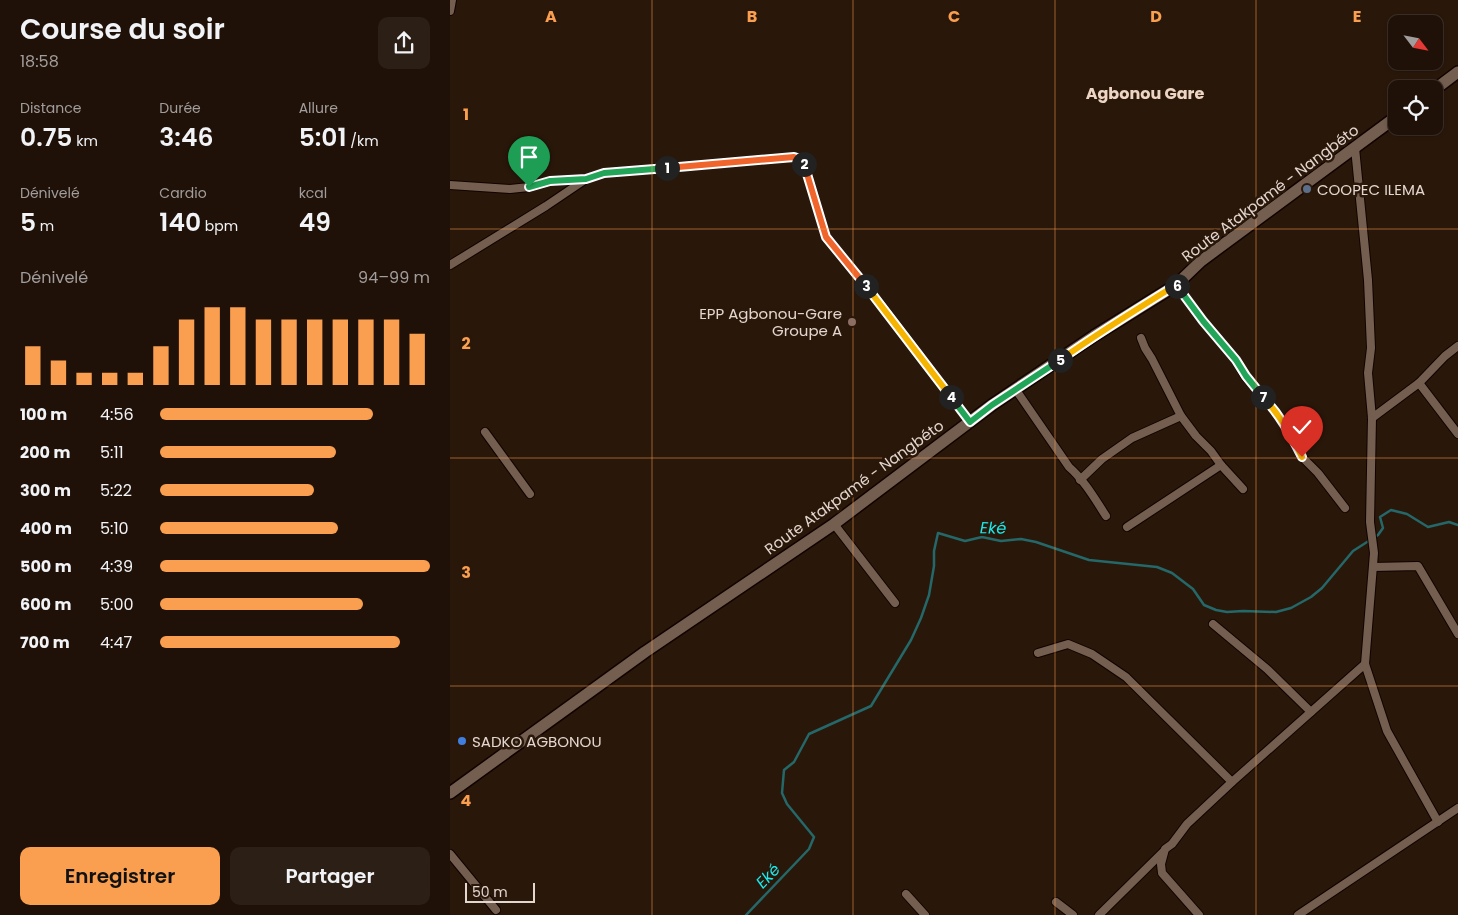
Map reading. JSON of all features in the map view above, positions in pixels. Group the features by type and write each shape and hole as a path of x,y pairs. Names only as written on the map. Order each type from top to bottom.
{"main road":[{"path":"1443,83 1458,72"},
{"name":"Route Atakpamé - Nangbéto","path":"450,793 645,652 834,524 970,422 1094,336 1176,285 1201,261 1388,123"}],"street":[{"path":"450,10 452,0"},
{"path":"1355,148 1368,280 1371,348 1368,373 1372,418 1370,522 1374,553 1365,664 1387,731 1438,822"},
{"path":"450,185 510,189 529,187 550,181 586,179 604,173 794,157 800,159 804,163 826,237 970,422"},
{"path":"450,265 586,179"},
{"path":"1176,285 1236,360 1255,388 1272,407 1288,430 1302,457 1318,472 1345,508"},
{"path":"1142,338 1145,348 1181,416 1196,436 1243,489"},
{"path":"1372,418 1419,383 1445,356 1458,346"},
{"path":"1419,383 1458,434"},
{"path":"1016,390 1069,467 1089,490 1106,516"},
{"path":"1080,480 1102,459 1132,438 1181,416"},
{"path":"484,432 530,494"},
{"path":"1126,526 1221,465"},
{"path":"834,524 895,603"},
{"path":"1373,567 1418,566 1458,634"},
{"path":"1213,624 1267,669 1311,712"},
{"path":"1038,653 1068,644 1092,654 1126,677 1232,782"},
{"path":"1099,915 1172,844 1187,824 1365,664"},
{"path":"1298,915 1458,808"},
{"path":"1451,813 1458,820"},
{"path":"1165,849 1161,864 1162,873 1199,915"},
{"path":"450,854 496,910"},
{"path":"906,894 925,915"},
{"path":"1056,902 1073,915"}],"waterway":[{"name":"Eké","path":"746,915 809,849 814,837 787,804 782,793 784,770 794,762 809,734 871,706 911,640 921,618 929,595 938,533 965,541 982,537 1001,541 1021,539 1036,542 1089,560 1157,567 1172,573 1193,589 1204,605 1216,610 1227,612 1276,612 1291,608 1311,597 1322,588 1353,551 1378,535 1383,528 1380,517 1391,510 1407,514 1428,527 1449,522 1458,525"}],"place":[{"name":"COOPEC ILEMA","path":"1307,189"},
{"name":"EPP Agbonou-Gare Groupe A","path":"852,322"},
{"name":"SADKO AGBONOU","path":"462,741"}],"district":[{"name":"Agbonou Gare","path":"1145,93"}],"route":[{"path":"529,187 550,181 586,179 604,173 794,157 800,159 804,163 826,237 881,305 970,422 1094,336 1176,285 1236,360 1255,388 1272,407 1288,430 1302,457"}]}
